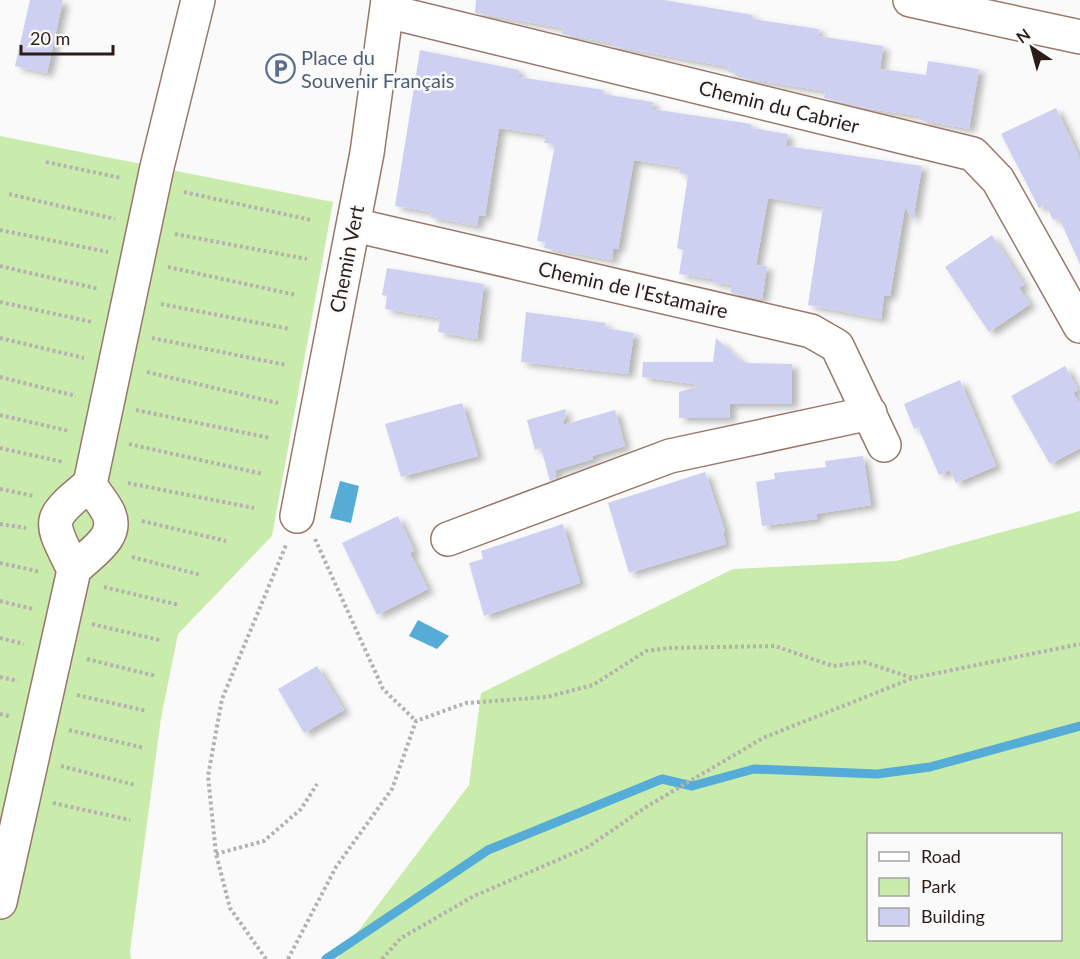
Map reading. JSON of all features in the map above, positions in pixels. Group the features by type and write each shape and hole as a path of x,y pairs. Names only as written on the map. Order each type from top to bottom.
{"street":[{"path":"74,570 58,541 54,525 56,515 65,502 91,476 157,167 198,0"},
{"path":"910,0 1080,37"},
{"name":"Chemin Vert","path":"306,522 388,5"},
{"name":"Chemin du Cabrier","path":"388,5 973,154 998,180 1080,326"},
{"name":"Chemin de l'Estamaire","path":"354,225 811,331 837,346 884,445"},
{"path":"448,539 670,456 870,413"},
{"path":"0,902 74,570 99,548 110,532 109,513 91,476"}],"path":[{"path":"0,448 91,476 254,508"},
{"path":"109,513 226,541"},
{"path":"306,522 383,689 416,721"},
{"path":"266,959 230,908 216,854 208,776 222,699 306,522"},
{"path":"99,548 201,575"},
{"path":"382,959 401,938 474,896 588,847 646,807 763,738 913,678 1080,644"},
{"path":"416,721 466,703 548,697 593,685 646,651 669,648 775,646 833,666 864,662 913,678"},
{"path":"288,959 336,867 392,789 416,721"},
{"path":"31,759 135,785"},
{"path":"216,854 264,840 301,809 317,784"},
{"path":"23,797 130,820"}],"green space":[{"path":"0,136 333,202 272,536 178,634 161,718 130,951 131,959 0,959"},
{"path":"1080,511 1080,959 337,959 469,785 481,693 733,569 896,561"}],"water":[{"path":"340,481 359,486 351,523 330,518"},
{"path":"418,620 449,636 437,649 409,636"}],"building":[{"path":"30,0 63,0 47,73 15,66"},
{"path":"476,0 664,0 753,15 752,19 819,29 818,36 883,46 880,69 926,75 928,61 979,69 969,129 919,120 920,116 870,109 824,98 825,91 742,78 742,75 728,72 729,67 611,46 611,43 562,34 563,28 475,13"},
{"path":"420,50 519,70 518,77 604,90 603,94 653,102 652,109 751,124 751,128 788,134 786,146 922,166 913,220 905,207 890,296 884,295 881,319 808,305 823,207 768,198 756,265 767,266 762,299 731,293 731,285 712,282 712,279 679,274 683,250 677,248 688,175 679,173 680,167 634,160 618,249 613,249 612,260 544,248 545,242 537,241 555,144 544,143 546,135 499,128 485,216 479,215 477,226 430,217 431,212 395,206"},
{"path":"1056,108 1080,159 1080,264 1059,218 1053,220 1046,205 1039,208 1001,134"},
{"path":"992,235 1024,285 1019,288 1030,304 989,332 945,267"},
{"path":"387,268 484,284 477,339 438,332 440,318 385,309 387,296 382,295"},
{"path":"526,312 606,323 605,328 634,333 628,374 521,362"},
{"path":"716,338 743,363 792,364 792,404 730,404 730,418 679,418 679,392 701,385 642,377 643,362 713,362"},
{"path":"1065,366 1078,390 1073,393 1080,404 1080,448 1050,464 1011,396"},
{"path":"960,380 996,466 956,483 950,470 939,475 918,427 914,429 904,404"},
{"path":"462,403 478,456 401,477 385,424"},
{"path":"566,409 563,425 615,410 625,446 556,470 554,479 550,481 541,448 535,450 527,420"},
{"path":"863,456 871,505 816,514 817,519 762,526 756,482 775,479 774,473 826,467 825,461"},
{"path":"705,472 725,531 723,532 726,544 629,573 608,503"},
{"path":"398,516 414,551 410,553 428,589 377,615 342,543"},
{"path":"563,524 580,583 484,616 469,563 483,559 481,551"},
{"path":"317,666 344,710 304,733 278,689"}],"waterway":[{"path":"326,959 488,850 662,779 692,786 754,769 877,774 930,767 1080,726"}],"place":[{"name":"Place du Souvenir Français","path":"280,69"}]}
